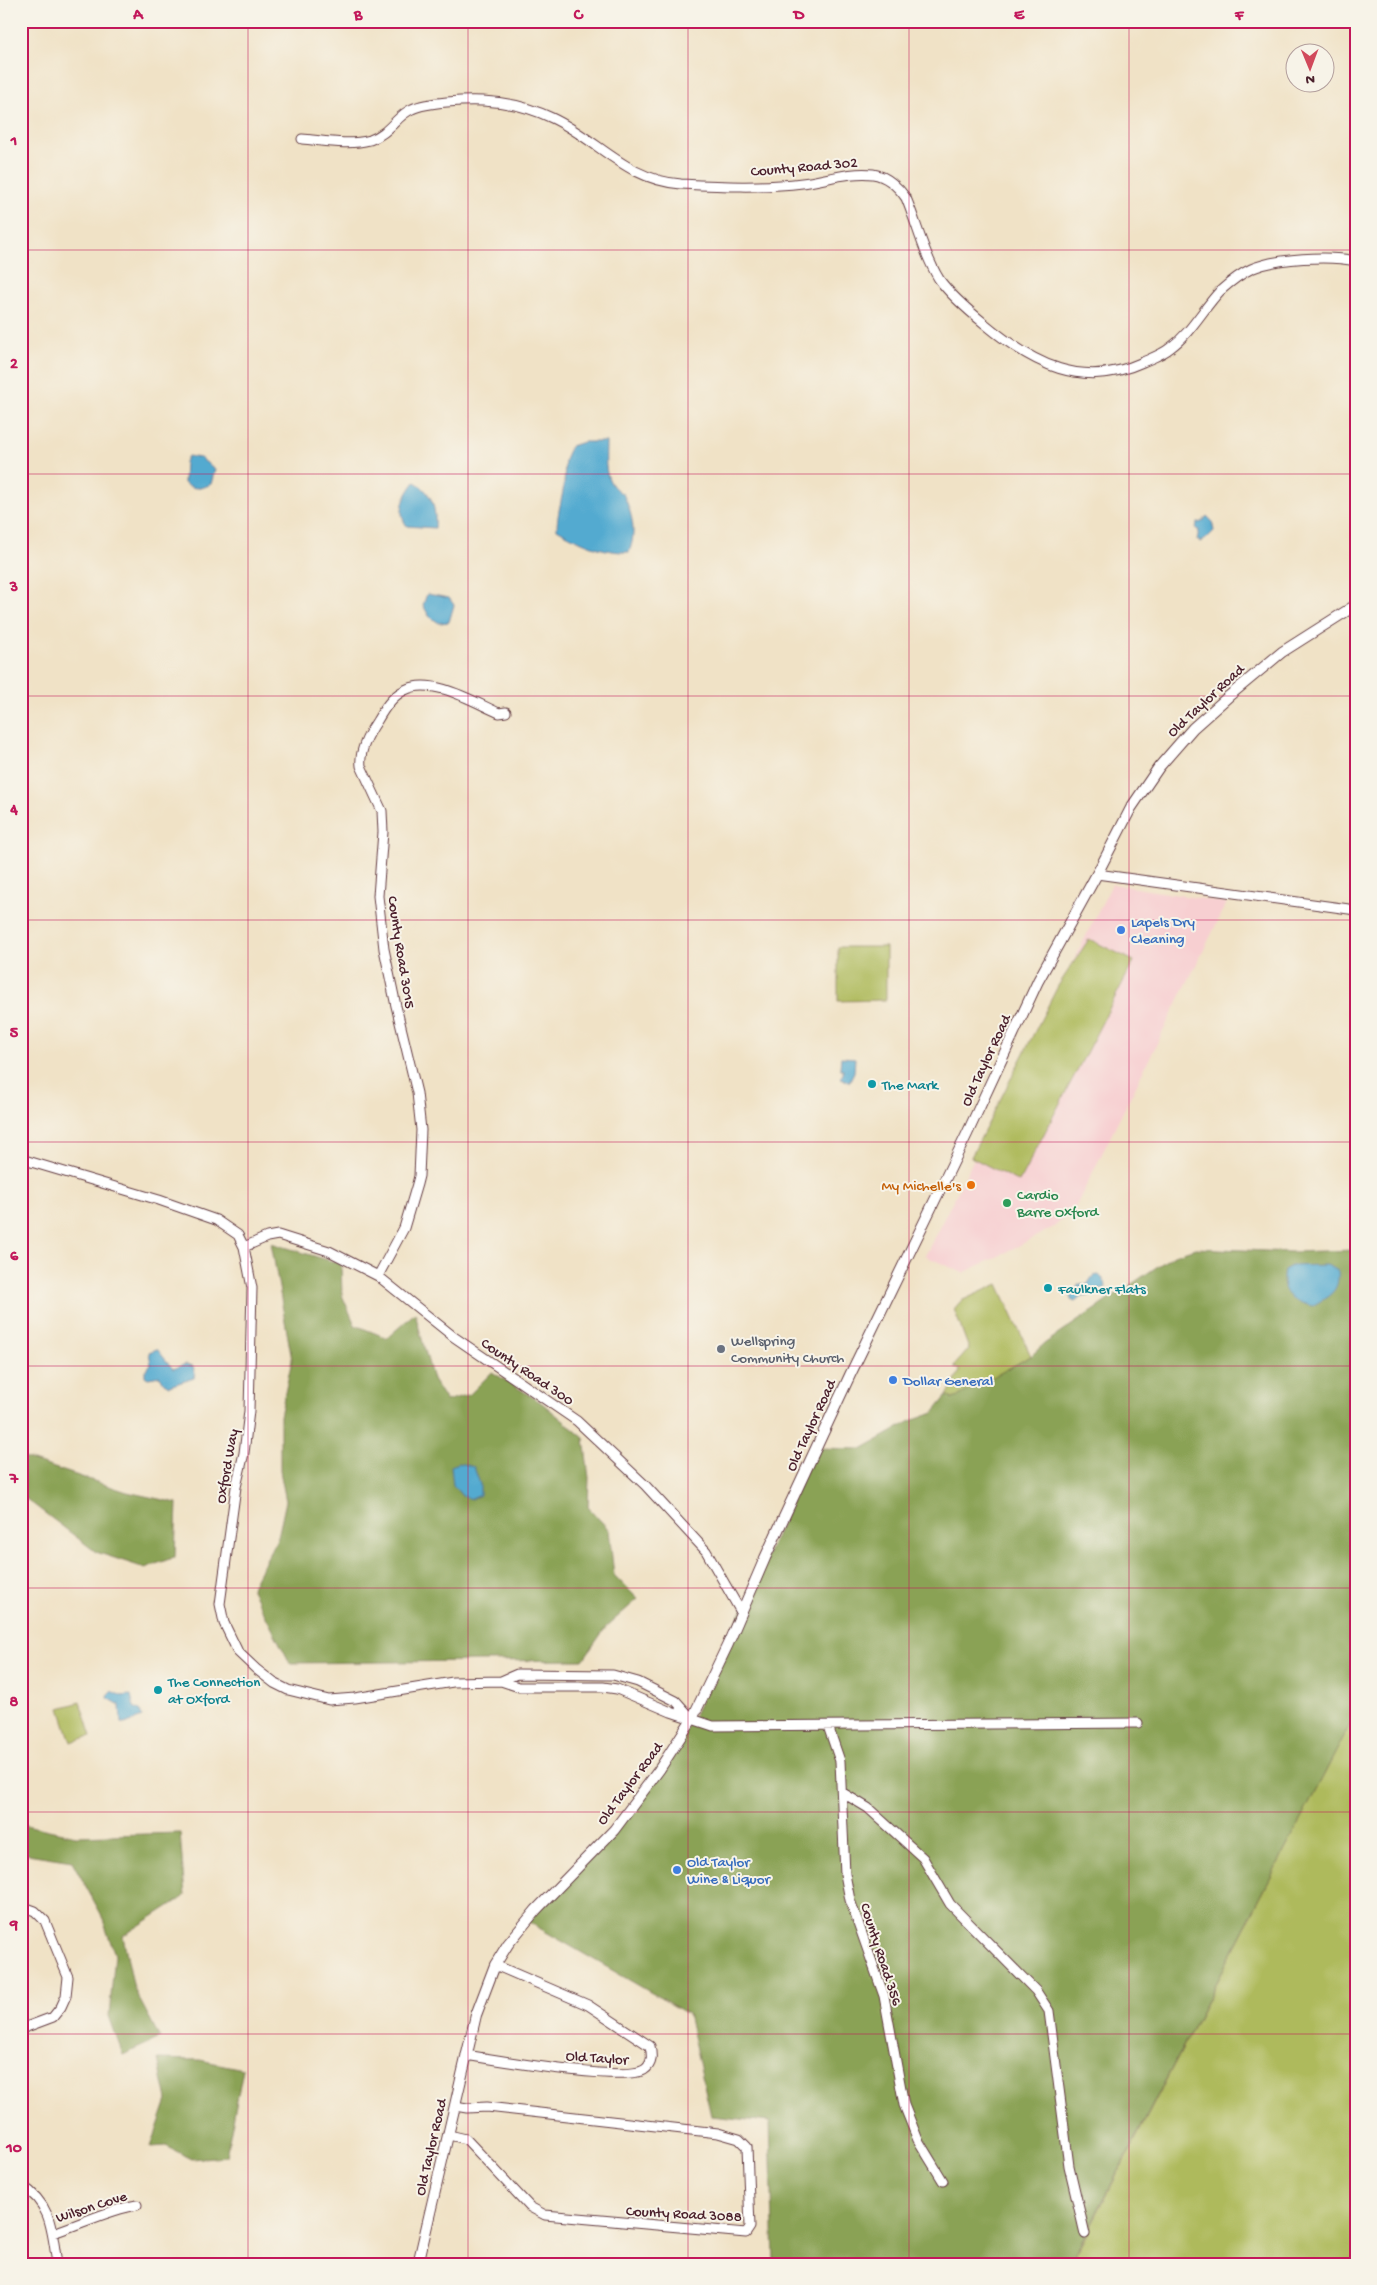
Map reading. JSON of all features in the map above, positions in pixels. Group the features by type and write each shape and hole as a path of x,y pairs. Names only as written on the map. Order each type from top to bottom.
{"street":[{"name":"County Road 302","path":"302,139 348,144 371,139 388,130 412,109 447,102 482,100 528,108 553,118 615,161 635,172 656,180 712,185 760,186 874,174 899,189 906,198 939,278 966,308 1023,352 1057,370 1078,374 1100,374 1128,369 1170,348 1194,325 1220,292 1236,278 1252,268 1277,262 1320,257 1356,261"},
{"name":"Old Taylor Road","path":"418,2264 476,2014 495,1965 508,1944 536,1910 614,1830 660,1770 692,1719 728,1644 740,1612 842,1391 967,1134 1038,981 1131,808 1159,767 1192,728 1282,652 1356,605"},
{"name":"County Road 3015","path":"378,1276 404,1228 419,1176 421,1130 417,1093 384,949 378,896 383,832 382,811 360,766 360,759 374,725 386,707 398,694 413,687 442,688 499,712 506,712"},
{"path":"1097,874 1356,910"},
{"name":"Oxford Way","path":"21,1160 160,1200 216,1220 234,1232 244,1247 252,1288 249,1411 244,1453 236,1487 220,1604 224,1623 238,1652 274,1683 309,1697 329,1700 355,1698 453,1682 501,1681 519,1687 594,1686 617,1689 692,1719"},
{"name":"County Road 300","path":"244,1247 267,1237 278,1235 329,1251 378,1276 454,1337 577,1422 645,1485 706,1551 740,1612"},
{"name":"Oxford Way","path":"501,1681 517,1674 613,1675 638,1682 676,1701 692,1719"},
{"path":"692,1719 713,1726 1138,1723"},
{"name":"County Road 356","path":"828,1726 840,1761 843,1793 845,1874 850,1900 884,1996 904,2105 918,2140 943,2181"},
{"path":"843,1793 868,1808 923,1858 950,1904 1036,1991 1050,2011 1069,2166 1085,2234"},
{"path":"21,1906 35,1911 45,1921 68,1977 66,1996 61,2007 53,2017 21,2029"},
{"name":"Old Taylor","path":"466,2056 590,2072 635,2073 644,2070 650,2064 652,2057 650,2046 588,2005 495,1965"},
{"name":"County Road 3088","path":"449,2135 466,2139 530,2206 545,2215 746,2233 750,2227 747,2147 739,2140 708,2132 487,2107 467,2108 455,2106"},
{"path":"21,2185 39,2198 46,2209 53,2232 57,2264"},
{"name":"Wilson Cove","path":"53,2232 74,2226 118,2208 137,2205"}],"shaded area":[{"path":"1112,884 1227,903 1075,1208 1054,1227 963,1273 925,1256"}],"green space":[{"path":"1089,939 1134,961 1019,1182 971,1157 1058,986"},
{"path":"838,947 886,947 886,1000 838,1001"},
{"path":"271,1243 341,1264 342,1295 355,1325 387,1338 415,1313 433,1380 446,1401 470,1394 492,1372 542,1403 584,1438 589,1478 588,1507 609,1530 614,1575 638,1599 606,1627 583,1660 290,1663 251,1588 278,1537 286,1501 280,1471 280,1416 292,1360"},
{"path":"1195,1248 1291,1252 1356,1250 1356,1713 1070,2264 774,2264 770,2122 711,2116 688,2014 527,1921 611,1833 692,1719 816,1448 862,1449 911,1421 933,1413 947,1396 953,1399 1031,1356 1044,1344 1174,1255"},
{"path":"998,1284 1031,1356 953,1400 947,1396 960,1371 954,1366 969,1349 954,1309 961,1301"},
{"path":"21,1457 127,1492 177,1503 175,1557 145,1568 96,1552 21,1495"},
{"path":"80,1702 91,1736 71,1742 60,1708"},
{"path":"1356,1713 1356,2264 1071,2264"},
{"path":"21,1824 76,1836 180,1833 185,1896 123,1936 134,1989 160,2038 123,2055 109,2016 115,1955 101,1914 72,1861 21,1853"},
{"path":"158,2059 200,2060 243,2069 226,2156 192,2159 166,2146 151,2147 167,2100"}],"water":[{"path":"583,442 606,442 608,478 611,484 623,494 631,515 633,537 629,552 601,549 557,529 566,457 571,446"},
{"path":"188,456 200,458 215,469 211,484 198,488 184,483 185,462"},
{"path":"415,482 430,496 435,514 435,528 407,526 404,521 402,515 403,504"},
{"path":"1207,516 1212,521 1214,531 1200,542 1197,540 1199,530 1196,529 1197,523 1202,522"},
{"path":"427,594 449,598 454,605 449,622 439,623 429,616 423,605"},
{"path":"841,1057 855,1058 854,1072 849,1082 841,1078 844,1071 840,1068"},
{"path":"1327,1265 1338,1271 1338,1278 1335,1289 1324,1299 1312,1306 1298,1302 1285,1291 1283,1285 1284,1270 1291,1266"},
{"path":"1099,1275 1105,1281 1106,1287 1104,1289 1090,1291 1089,1296 1081,1297 1075,1302 1071,1300 1070,1294 1076,1291 1078,1284 1087,1285 1093,1276"},
{"path":"157,1349 173,1369 186,1364 193,1366 194,1378 169,1386 164,1383 160,1376 148,1378 145,1376 145,1371 151,1364 149,1352"},
{"path":"459,1463 474,1467 480,1484 480,1495 472,1499 462,1496 453,1485 451,1466"},
{"path":"111,1691 122,1696 131,1695 134,1707 140,1710 142,1717 125,1724 121,1723 120,1705 108,1698"}],"place":[{"name":"Lapels Dry Cleaning","path":"1121,930"},
{"name":"The Mark","path":"872,1084"},
{"name":"My Michelle's","path":"971,1185"},
{"name":"Cardio Barre Oxford","path":"1007,1203"},
{"name":"Faulkner Flats","path":"1048,1288"},
{"name":"Wellspring Community Church","path":"721,1349"},
{"name":"Dollar General","path":"893,1380"},
{"name":"The Connection at Oxford","path":"158,1690"},
{"name":"Old Taylor Wine & Liquor","path":"677,1870"}]}
